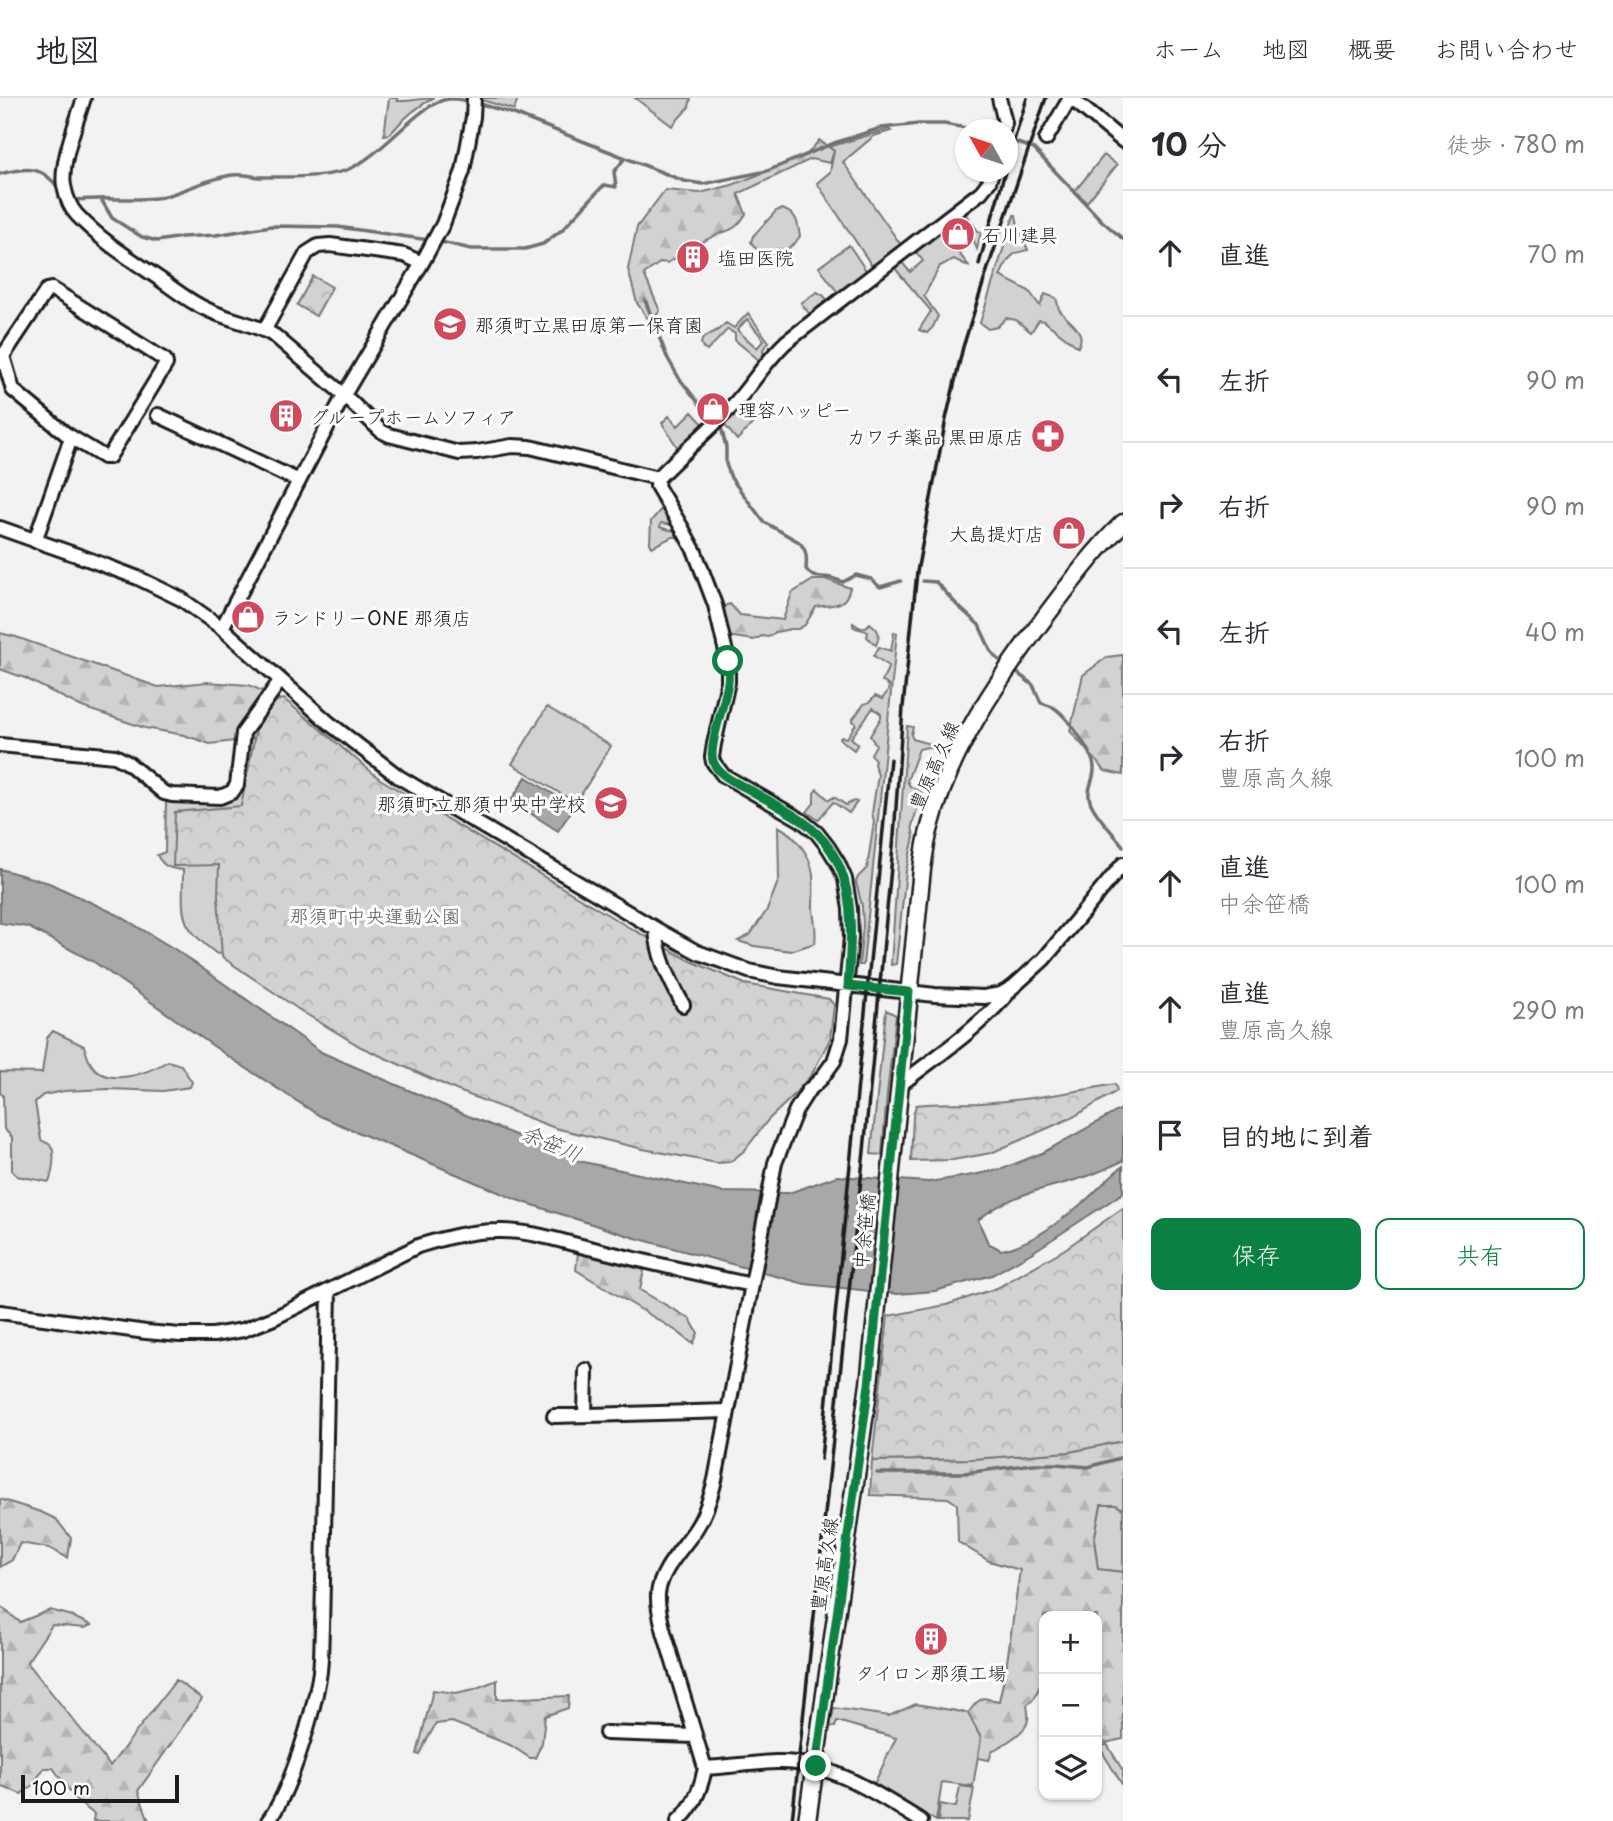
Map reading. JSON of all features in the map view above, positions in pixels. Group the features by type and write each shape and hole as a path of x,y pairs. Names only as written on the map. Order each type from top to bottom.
{"main road":[{"name":"豊原高久線","path":"893,1156 922,869 936,806 980,712 1011,663 1066,589 1123,523"},
{"name":"中余笹橋","path":"876,1312 893,1156"},
{"name":"豊原高久線","path":"807,1821 860,1452 876,1312"}],"street":[{"path":"83,98 67,155 64,177 71,206 76,214 119,251 190,300 205,309 265,329 275,335 381,431 459,453 512,446 530,447 658,478"},
{"path":"222,628 344,395 443,224 463,171 474,98"},
{"path":"999,98 1003,119"},
{"path":"1046,139 1071,98 1123,141"},
{"path":"678,1821 696,1799 705,1768 663,1632 658,1594 663,1577 698,1526 708,1506 775,1163 796,1110 808,1091 834,1061 841,1039 851,939 845,879 828,847 817,833 801,820 723,775 716,768 712,757 728,682 728,661 720,621 695,552 657,486 658,478 738,399 786,342 981,192 989,182"},
{"path":"265,329 307,253 318,246 379,250 404,255 422,263"},
{"path":"52,289 165,360 166,364 108,457 71,438 13,390 4,356 47,290 52,289"},
{"path":"158,415 299,481"},
{"path":"35,541 71,438"},
{"path":"0,528 85,558 181,599 222,628 347,739 399,777 698,952 749,971 848,986 984,998 1002,994 1013,987"},
{"path":"0,745 115,756 128,763 164,793 220,797 232,792 237,785 243,733 280,681"},
{"path":"900,1085 1000,1003 1013,987 1044,959 1123,863"},
{"path":"656,929 661,960 683,1005"},
{"path":"0,1312 146,1332 213,1335 264,1322 418,1246 454,1236 500,1230 752,1284"},
{"path":"268,1821 286,1788 302,1742 319,1676 329,1292"},
{"path":"585,1415 586,1370"},
{"path":"554,1416 728,1411"},
{"path":"606,1733 695,1736"},
{"path":"705,1768 776,1762 816,1766 880,1796 921,1821"}],"green space":[{"path":"389,98 402,101 434,98 410,114 390,134 384,135"},
{"path":"482,98 518,98 514,110"},
{"path":"635,98 691,98 689,107 672,126"},
{"path":"889,129 891,131 874,136 843,162 901,245 872,266 817,183 830,172 834,151 829,147"},
{"path":"819,140 834,151 830,163 811,159 738,194 746,214 737,226 667,263 661,262 644,274 660,311 650,322 637,303 628,269 637,227 665,190 700,193 732,185 806,156"},
{"path":"1104,155 1117,165 1087,202 1075,191"},
{"path":"782,209 796,219 800,236 786,250 778,249 764,259 751,242 753,236 776,211"},
{"path":"964,212 981,232 977,249 971,233 958,216"},
{"path":"1014,215 1028,250 1010,258 1000,276 1029,291 1040,306 1045,294 1056,298 1059,309 1078,331 1078,347 1044,321 1039,320 1031,332 1016,320 1006,318 997,327 988,329 980,323"},
{"path":"940,230 970,267 954,259 940,266 924,296 938,316 927,333 919,330 931,311 893,266 900,260 910,272 923,261 914,249"},
{"path":"849,245 867,272 839,294 819,267"},
{"path":"313,276 332,287 316,316 297,305"},
{"path":"817,292 830,303 811,316 801,303"},
{"path":"748,313 769,342 763,349 766,355 760,361 735,340 735,334 729,330 707,351 703,348 703,338 726,323 734,328","holes":["747,319 764,340 757,348 737,330"]},
{"path":"740,405 757,419 737,440 723,423"},
{"path":"692,412 705,426 679,450 662,423 669,416 678,426"},
{"path":"663,507 673,522 672,525 661,523 660,527 678,531 685,542 683,545 678,537 672,537 652,547 651,521"},
{"path":"813,580 828,580 850,588 842,602 816,607 805,625 798,629 776,632 754,640 727,636 721,607 730,604 740,615 783,620 792,593"},
{"path":"853,623 865,628 870,623 879,635 876,645 867,637 868,632 853,626"},
{"path":"894,632 897,633 863,965 859,965 863,925 856,882 867,868 874,822 872,813 878,775 871,754 876,745 870,736 881,714 873,708 851,738 858,744 854,750 840,739 847,738 856,724 853,719 864,704 875,696 882,699 888,691 889,686 882,681 889,666 874,656 879,647 891,651"},
{"path":"0,633 158,687 207,682 249,685 278,698 294,712 259,738 210,744 184,735 145,728 82,707 25,678 0,669"},
{"path":"1123,655 1123,775 1105,771 1070,731 1083,675 1107,657"},
{"name":"那須町中央運動公園","path":"284,699 380,779 630,928 691,961 745,984 829,999 834,1005 830,1039 812,1074 768,1120 745,1150 730,1162 717,1163 643,1149 555,1128 456,1090 361,1047 301,1011 222,957 219,865 173,866 175,812 241,806 257,724 276,701"},
{"path":"547,707 611,746 576,803 512,764"},
{"path":"907,726 913,727 913,739 941,747 940,751 927,747 919,749 907,781 922,793 912,826 914,837 906,871 896,964 891,965"},
{"path":"259,738 245,804 221,854 225,953 217,954 195,935 185,918 183,870 168,867 157,855 165,852 166,799 234,794 245,739"},
{"path":"817,789 829,800 834,797 846,805 857,802 849,813 833,802 818,820 807,812 814,803"},
{"path":"778,826 801,846 813,875 815,943 791,951 738,941 750,935 767,910 779,879"},
{"path":"886,1010 896,1015 882,1155 871,1154"},
{"path":"53,1031 84,1046 90,1062 106,1075 127,1077 168,1061 181,1065 192,1082 190,1087 163,1091 109,1089 43,1095 35,1102 41,1140 51,1146 53,1153 49,1182 17,1176 12,1171 12,1137 4,1129 0,1072 42,1073 47,1038"},
{"path":"1115,1084 1117,1091 1073,1117 991,1153 953,1160 911,1161 916,1105 1015,1100"},
{"path":"1123,1208 1123,1441 1069,1452 972,1459 872,1461 888,1316 946,1305 997,1288 1065,1249"},
{"path":"578,1253 644,1270 640,1290 690,1319 698,1333 693,1344 678,1332 576,1270"},
{"path":"1123,1441 1123,1509 1116,1505 1101,1505 1094,1540 1098,1569 1123,1572 1123,1739 1105,1743 1102,1740 1102,1611 1039,1611 1039,1686 1034,1699 1027,1705 1027,1725 1015,1737 993,1750 989,1760 978,1758 981,1738 968,1713 983,1698 999,1701 1020,1570 989,1561 958,1542 957,1504 948,1498 870,1495 872,1461 972,1459 1069,1452"},
{"path":"0,1499 56,1519 71,1538 68,1558 49,1548 20,1543 12,1560 0,1567"},
{"path":"1101,1505 1116,1505 1123,1509 1123,1572 1098,1570 1094,1540"},
{"path":"0,1606 20,1622 50,1610 91,1625 85,1628 52,1625 27,1662 110,1766 176,1680 202,1699 138,1791 149,1821 93,1821 94,1814 78,1802 53,1768 44,1768 32,1786 21,1794 0,1787"},
{"path":"497,1680 497,1699 569,1696 568,1708 545,1716 542,1743 535,1758 452,1722 436,1724 420,1755 417,1754 433,1690 456,1693"},
{"path":"916,1704 968,1713 981,1738 973,1786 942,1782 936,1821 874,1784 896,1738 837,1721 835,1727 830,1726 834,1708 889,1716"},
{"path":"1107,1744 1123,1771 1123,1786 1102,1751 1102,1747"},
{"path":"960,1786 974,1788 968,1821 938,1821 940,1804 956,1807"}],"shaded area":[{"path":"526,777 574,807 558,831 511,801"},
{"path":"0,869 49,883 118,915 176,950 323,1053 579,1161 722,1192 789,1193 837,1176 929,1182 1002,1169 1042,1153 1123,1108 1123,1161 1088,1176 1018,1197 991,1210 978,1220 988,1243 1001,1250 1035,1237 1057,1223 1123,1166 1123,1193 1033,1252 992,1275 935,1291 898,1294 805,1284 632,1237 517,1200 320,1116 229,1057 94,962 28,927 0,923"}],"waterway":[{"path":"71,200 156,198 233,175 293,177 340,172 375,153 413,119 437,103 451,99 469,101"},
{"path":"477,103 514,114 684,181 703,184 767,171 834,143 881,128 919,124 955,126"},
{"path":"1018,143 1034,149 1102,221 1123,239"},
{"path":"437,241 471,249 525,249 543,244 562,230 601,188 605,185 616,187 614,172 625,158"},
{"path":"0,174 33,170 53,181 59,189"},
{"path":"101,199 112,218 142,237 157,241 271,226 338,227 429,240"},
{"path":"645,300 667,357 679,378 721,427 726,447 726,464 731,478 764,522 802,545 809,573 843,582 856,575 871,579 880,587 901,581"},
{"path":"923,581 936,582 979,625 991,651 1006,665"},
{"path":"1012,669 1033,685 1041,703 1056,709 1080,737 1094,769 1090,801 1123,846"},
{"path":"877,1473 965,1473 1033,1464 1088,1467 1123,1457"}],"railway":[{"path":"1018,127 1027,98"},
{"path":"792,1821 864,1151 917,572 946,419 963,347 1046,98"},
{"path":"979,264 1002,182"},
{"path":"821,1459 890,759"}],"place":[{"name":"石川建具","path":"958,234"},
{"name":"塩田医院","path":"693,257"},
{"name":"那須町立黒田原第一保育園","path":"450,324"},
{"name":"理容ハッピー","path":"713,409"},
{"name":"グループホームソフィア","path":"286,416"},
{"name":"カワチ薬品 黒田原店","path":"1048,436"},
{"name":"大島提灯店","path":"1069,533"},
{"name":"ランドリーONE 那須店","path":"248,617"},
{"name":"那須町立那須中央中学校","path":"611,803"},
{"name":"タイロン那須工場","path":"931,1639"}],"route":[{"path":"728,661 728,682 712,757 716,768 723,775 801,820 817,833 838,863 845,879 850,909 848,986 909,992 869,1384 816,1766"}],"water label":[{"name":"余笹川","path":"552,1142"}]}
